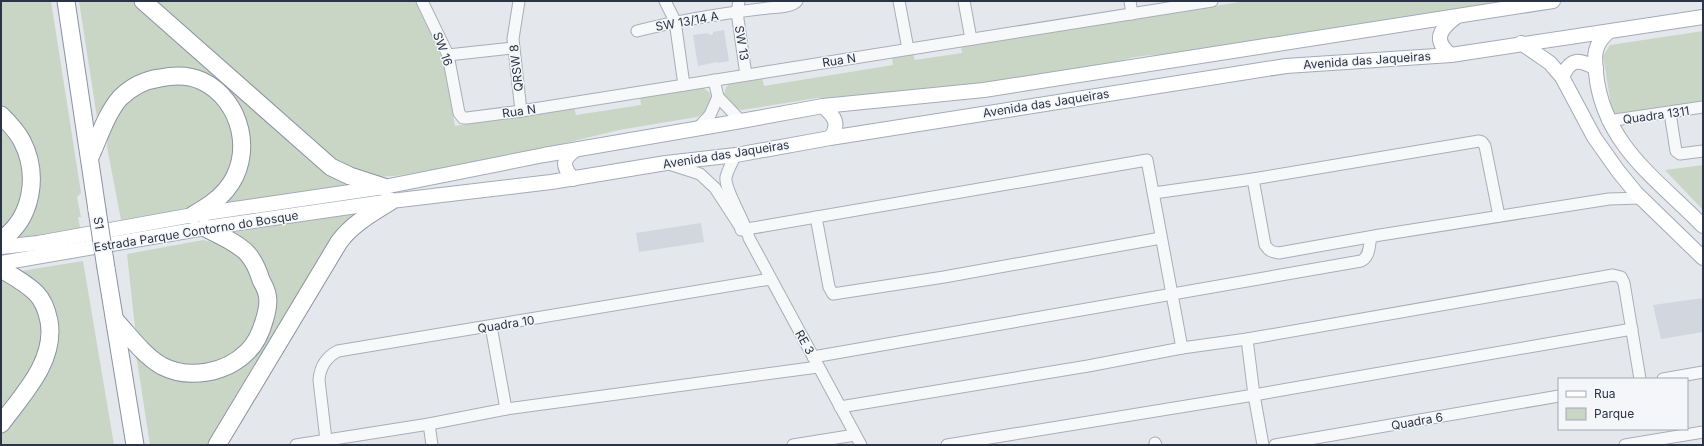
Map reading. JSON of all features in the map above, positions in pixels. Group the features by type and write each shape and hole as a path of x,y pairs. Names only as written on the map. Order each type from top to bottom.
{"highway":[{"name":"S1","path":"66,1 106,268 135,445"},
{"path":"143,1 331,167 387,194 361,220 347,231 339,242 217,445"},
{"path":"90,157 111,112 121,98 133,88 149,80 169,76 186,77 202,81 217,91 230,106 239,124 243,148 238,169 227,189 215,202 193,216"},
{"path":"1,115 22,140 31,164 32,179 31,191 23,215 8,235 1,240"},
{"path":"115,320 147,354 162,366 179,372 195,374 215,370 232,363 248,352 262,328 267,310 267,295 256,264 246,252 205,228"},
{"path":"1,269 28,286 37,294 44,303 50,328 50,343 43,362 1,424"}],"main road":[{"name":"Avenida das Jaqueiras","path":"387,194 544,155 741,122 823,106 984,90 1553,1"},
{"path":"1451,55 1443,49 1439,40 1442,29 1456,17"},
{"name":"Avenida das Jaqueiras","path":"387,194 573,178 666,163 736,155 830,138 1286,66 1451,55 1703,17"},
{"path":"1608,32 1597,45 1595,53 1597,85 1608,121 1622,144 1635,160 1700,222 1679,233"},
{"path":"1521,44 1545,59 1562,77 1594,137 1631,186 1679,233 1702,253"},
{"path":"1562,77 1569,64 1574,62 1585,62 1596,68"},
{"path":"823,106 832,114 836,124 835,131 830,138"},
{"path":"573,178 566,171 565,165 566,157 575,150"},
{"path":"1618,170 1627,161 1635,160"},
{"name":"Estrada Parque Contorno do Bosque","path":"1,247 38,243 193,216 387,194"},
{"name":"Estrada Parque Contorno do Bosque","path":"1,262 205,228 387,194"}],"street":[{"name":"SW 16","path":"422,1 448,55 459,113 463,118 467,118"},
{"name":"QRSW 8","path":"519,1 513,48 521,111"},
{"path":"665,1 675,21 684,85"},
{"name":"SW 13/14 A","path":"637,31 738,6 794,4 797,1"},
{"path":"899,1 908,49"},
{"path":"964,1 971,39"},
{"path":"1130,1 1132,14"},
{"name":"Rua N","path":"467,118 521,111 1132,14 1198,2 1212,1"},
{"name":"SW 13","path":"738,6 746,75"},
{"path":"448,55 513,48"},
{"path":"714,80 718,97 741,122"},
{"path":"698,128 710,115 718,97"},
{"name":"Quadra 1311","path":"1608,121 1703,108"},
{"path":"1670,113 1676,152 1680,154 1703,151"},
{"path":"1154,193 1253,179 1478,140 1485,146 1499,216"},
{"name":"RE 3","path":"736,155 726,179 727,187 746,232 770,279 861,445"},
{"path":"746,232 816,217 1147,160 1182,348"},
{"name":"RE 3","path":"666,163 700,174 715,188 746,232"},
{"path":"1253,179 1265,245 1267,249 1272,252 1279,253 1610,199 1642,198"},
{"path":"1610,199 1631,186"},
{"path":"816,217 829,287 833,294 944,277 1161,238"},
{"path":"296,445 429,424 506,409 816,362 1171,294 1361,261 1365,259 1367,255 1371,237"},
{"path":"840,407 1088,366 1182,348 1247,339 1613,275 1621,278 1624,283 1640,378"},
{"name":"Quadra 10","path":"326,440 319,380 322,367 334,353 770,279"},
{"path":"491,326 506,409"},
{"path":"947,445 1254,395 1632,329"},
{"path":"1247,339 1254,395 1263,445"},
{"path":"1669,378 1703,372"},
{"name":"Quadra 6","path":"1275,445 1558,396"},
{"path":"429,424 432,445"},
{"path":"1625,445 1703,432"},
{"path":"793,445 855,435"}],"shaded area":[{"path":"724,30 729,61 698,66 693,35 709,33 709,35 713,34 713,32"},
{"path":"701,223 704,242 639,252 636,233"},
{"path":"1703,298 1703,332 1661,339 1653,305"}],"green space":[{"path":"1,1 51,1 81,193 77,197 81,217 78,217 81,232 8,240 33,180 1,113"},
{"path":"79,1 136,1 362,185 214,209 238,179 230,101 163,73 98,124"},
{"path":"150,1 416,1 443,60 455,126 574,107 576,115 641,105 640,97 702,87 710,93 711,101 706,111 697,117 619,130 491,161 395,176 375,177 337,164"},
{"path":"1246,1 1503,1 1468,9 1179,55 1139,56 1101,67 967,88 890,95 817,98 742,110 735,108 724,95 726,87 731,83 762,77 764,86 893,65 892,57 913,54 915,60 962,53 961,46"},
{"path":"1703,31 1703,103 1613,117 1603,56 1610,45"},
{"path":"184,84 206,93 222,107 231,124 235,143 232,162 224,180 210,196 188,210 121,220 107,147 108,132 126,103 137,94 151,86"},
{"path":"1,128 17,151 23,177 21,196 16,214 11,222 1,232"},
{"path":"1703,165 1703,210 1665,170"},
{"path":"363,211 212,445 150,445 136,354 177,379 195,382 218,378 253,357 270,331 274,311 275,293 262,260 251,247 231,233"},
{"path":"203,240 224,245 242,257 250,268 261,296 256,326 243,347 229,357 195,368 166,360 151,349 135,328 127,254"},
{"path":"83,261 114,445 1,445 1,430 50,360 54,310 8,273"},
{"path":"1,280 6,281 23,292 35,305 40,314 43,330 39,357 1,417"}]}
